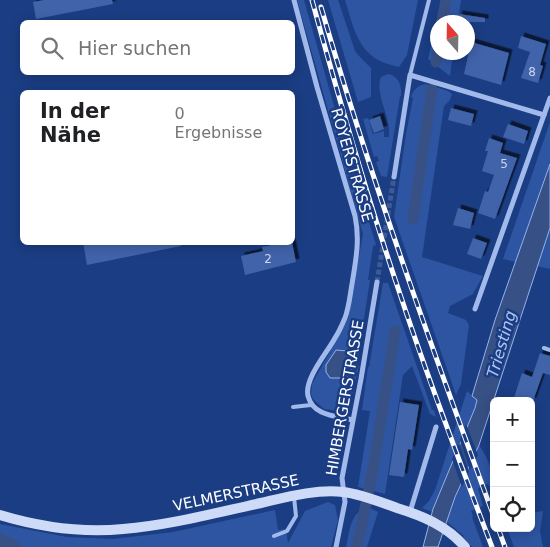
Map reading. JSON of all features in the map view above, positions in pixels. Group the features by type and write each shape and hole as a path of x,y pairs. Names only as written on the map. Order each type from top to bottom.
{"street":[{"name":"ROYERSTRASSE","path":"294,0 317,87 355,216 358,233 358,249 346,315 336,337 311,377 307,394 311,405"},
{"path":"394,177 410,75 544,115"},
{"path":"475,309 550,98"},
{"name":"HIMBERGERSTRASSE","path":"336,547 346,502 342,478 377,282"},
{"path":"311,405 318,411 328,415 352,420"},
{"path":"414,513 436,427"},
{"name":"VELMERSTRASSE","path":"0,515 41,526 65,529 122,529 177,521 294,495 329,491 344,492 414,513 431,521 454,536 465,547"}],"lane":[{"path":"410,75 429,0"},
{"path":"544,348 550,350"},
{"path":"293,407 311,405"},
{"path":"274,536 286,531 296,516 294,495"}],"shaded area":[{"path":"297,0 304,0 345,145 376,245 373,246 368,280 370,280 357,365 359,366 348,406 340,411 324,409 313,399 311,394 312,384 348,319 363,234"},
{"path":"328,0 338,0 355,51 371,68 371,97 358,102"},
{"path":"345,0 418,0 407,55 399,67 380,61 366,50 353,26"},
{"path":"441,0 461,0 459,15 438,15"},
{"path":"430,50 430,60 452,60 450,76 428,59"},
{"path":"388,74 397,79 400,85 401,96 387,177 381,176 376,162 379,161 377,156 374,157 363,119 368,118 373,134 384,131 384,137 389,137 388,122 379,83 381,77"},
{"path":"426,84 452,94 450,100 444,106 422,257 483,276 473,294 450,306 448,313 466,320 469,325 461,384 456,395 394,217 413,98 411,97 416,88"},
{"path":"550,122 550,164 516,262 503,259"},
{"path":"550,228 550,269 537,266"},
{"path":"383,283 388,283 436,417 430,414 412,366 403,375 385,494 358,487 370,411 362,410"},
{"path":"467,391 477,400 475,408 432,512 422,508 429,501 435,490"},
{"path":"479,445 490,466 490,487 488,484 478,488 483,506 471,511 483,547 472,547 464,536 446,521"},
{"path":"328,502 335,505 338,520 331,547 0,547 0,524 67,537 113,539 173,532 275,510 278,530 286,529 288,543 305,511"},
{"path":"368,507 378,512 367,547 346,547 354,518 362,509"},
{"path":"543,511 540,531 543,547 514,547 508,532 535,532 535,512"}],"water":[{"name":"Triesting","path":"550,164 550,228 495,397 490,397 490,411 479,445 455,497 438,547 423,547 433,509 475,408 477,400 472,396 495,320"},
{"path":"336,350 347,351 353,356 351,374 346,378 330,378 326,372 326,365"}],"pier":[{"path":"466,424 478,455 470,470 460,440"},
{"path":"459,443 469,472 462,487 452,459"}],"building":[{"path":"44,0 112,0 113,4 36,19 33,2"},
{"path":"475,16 485,18 485,22 475,22"},
{"path":"521,36 546,44 540,65 543,66 538,83 521,78 530,52 518,48"},
{"path":"475,43 509,53 501,85 464,74 467,60 475,60"},
{"path":"451,108 474,114 471,126 448,120"},
{"path":"380,116 384,129 374,133 369,120"},
{"path":"508,124 528,131 524,144 503,137"},
{"path":"489,138 503,143 500,153 517,158 495,219 478,213 485,191 488,192 494,175 482,171 488,151 485,151"},
{"path":"458,208 474,213 470,229 453,225"},
{"path":"473,238 487,243 481,259 467,254"},
{"path":"84,245 181,245 181,246 87,265"},
{"path":"293,245 296,262 245,275 241,256 263,251 262,247"},
{"path":"540,353 550,356 550,375 543,373 534,397 514,397 522,373 532,377"},
{"path":"400,402 419,405 412,450 408,449 404,477 389,475"}],"waterway":[{"path":"443,15 446,0"},
{"path":"413,219 432,89"},
{"path":"357,547 373,470 395,331"},
{"path":"0,539 16,547"}],"tunnel":[{"path":"377,282 394,177"}],"railway":[{"path":"312,0 332,74 388,258 433,389 492,547"},
{"path":"321,7 381,200 490,506"},
{"path":"499,532 505,547"}]}
